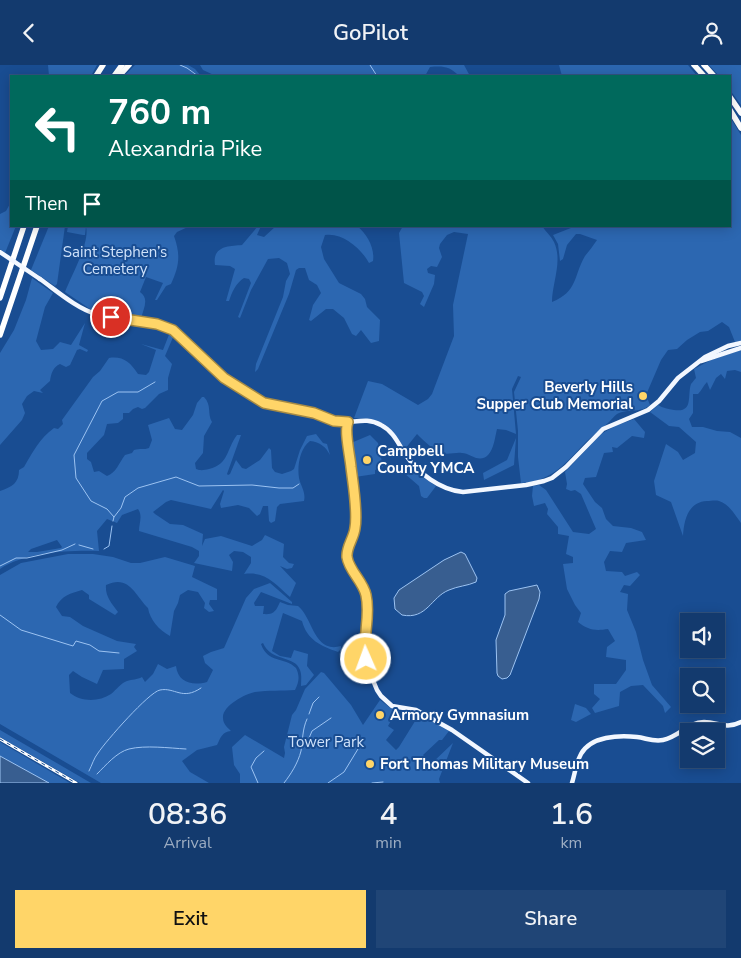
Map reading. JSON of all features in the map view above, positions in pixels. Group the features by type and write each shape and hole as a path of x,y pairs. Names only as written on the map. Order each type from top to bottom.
{"highway":[{"path":"120,75 129,65"},
{"path":"694,65 703,75"},
{"path":"704,65 713,75"},
{"path":"731,98 741,113"},
{"path":"731,112 741,128"},
{"path":"0,297 24,227"},
{"path":"0,335 37,227"}],"main road":[{"path":"0,253 92,313 170,328 224,378 264,403 314,413 334,421 365,420 383,426 393,435 410,462 418,469 442,486 455,491 470,493 534,484 561,472 603,429 652,407 678,378 705,357 741,343"},
{"path":"701,361 741,348"},
{"path":"348,422 346,428 350,450 355,527 348,549 348,559 365,591 367,616 365,618 364,653 378,692 390,705 416,710 452,730 528,783"},
{"path":"572,783 580,756 584,750 596,741 605,738 627,737 660,741 676,736 688,727 698,723 708,722 728,726 741,722"}],"green space":[{"path":"48,65 97,65 92,75 49,75"},
{"path":"135,65 188,65 200,75 125,75"},
{"path":"200,65 464,65 469,75 458,75 446,67 430,67 426,75 214,75 203,70"},
{"path":"559,65 688,65 696,75 562,75"},
{"path":"709,65 741,65 741,105 731,91 731,75 718,75"},
{"path":"731,119 741,135 741,341 735,342 729,327 722,322 708,331 700,332 677,349 668,350 661,360 646,395 650,405 646,408 617,414 559,469 542,479 532,481 521,483 518,457 518,431 514,392 521,377 518,376 512,389 516,434 497,429 492,450 488,455 481,458 465,453 447,454 439,452 417,434 405,449 385,424 354,418 368,381 382,384 418,405 428,399 432,394 454,336 453,305 468,234 454,232 447,235 440,244 439,248 442,257 437,267 431,266 427,269 428,273 435,275 434,284 424,307 420,304 424,296 422,292 404,283 399,233 402,227 543,227 554,242 557,257 552,302 560,298 571,288 585,256 597,240 576,234 567,245 563,259 560,261 558,244 553,235 573,227 731,227"},
{"path":"10,204 10,227 16,227 5,253 0,249 0,214 6,211"},
{"path":"49,227 65,227 57,284 55,286 31,270"},
{"name":"Saint Stephen’s Cemetery","path":"68,227 86,227 85,235 67,232"},
{"name":"Saint Stephen’s Cemetery","path":"86,227 188,227 177,232 174,236 178,249 176,272 171,284 166,286 157,300 155,300 163,283 146,277 140,292 145,298 141,319 93,311 65,292 83,250"},
{"path":"257,227 261,227 257,235 264,237 275,227 358,227 370,242 373,251 373,261 369,263 356,247 338,236 325,235 321,247 324,259 339,283 361,294 365,299 367,307 380,320 379,341 371,343 361,330 356,336 352,334 344,318 333,309 326,309 311,321 309,320 313,305 321,293 317,285 309,280 305,268 299,268 296,270 289,294 258,369 255,372 256,364 283,297 286,281 290,274 287,263 279,258 268,259 251,290 240,318 238,317 251,283 249,279 244,278 231,294 229,301 226,301 235,269 230,266 215,265 215,259 216,254 222,248 242,245"},
{"path":"32,278 53,293 45,307 36,341 41,350 53,349 60,342 71,345 85,323 79,345 88,350 87,352 80,349 77,350 70,365 66,367 60,364 56,367 50,381 40,390 43,393 34,391 27,396 22,404 25,413 22,420 0,445 0,353 14,330 26,300"},
{"path":"170,332 174,335 165,356 172,364 168,378 168,390 159,394 145,408 138,407 129,413 123,413 123,419 118,423 107,424 104,435 87,453 87,459 91,462 94,472 99,471 107,476 110,475 125,455 132,453 134,450 149,448 152,440 148,425 169,418 175,429 182,430 193,415 197,403 202,397 208,403 212,422 204,436 203,453 195,463 198,470 209,469 220,464 237,435 241,435 228,475 236,460 242,468 246,469 260,460 269,448 271,450 272,468 275,472 282,474 294,469 307,436 316,434 323,443 327,444 330,455 325,447 320,444 310,441 307,444 300,458 298,468 304,501 280,504 277,507 275,521 271,523 269,521 268,506 263,506 260,514 257,516 249,508 238,505 221,508 223,490 211,509 171,500 153,512 170,524 183,525 203,534 202,546 205,539 221,536 252,546 262,540 265,535 284,544 283,557 289,563 294,564 292,568 287,569 280,566 296,583 290,597 270,579 258,575 244,574 251,563 251,557 243,552 234,551 229,555 233,562 232,571 194,563 199,556 199,551 192,547 139,531 141,517 138,509 122,515 117,523 107,519 97,531 99,551 48,553 10,563 0,569 0,491 11,486 16,481 19,470 24,467 40,441 54,428 58,429 63,424 62,420 109,358 122,359 129,363 138,374 146,375 149,372 156,350 141,344 163,350","holes":["57,540 62,547 37,552 28,552 31,549"]},
{"path":"741,350 741,372 735,370 727,371 725,379 721,374 716,378 710,390 707,382 698,394 693,394 693,413 689,419 692,427 730,432 741,438 741,523 732,510 723,502 701,502 691,508 688,513 684,524 683,536 671,502 656,495 654,481 666,444 678,452 683,460 695,453 696,442 679,427 669,426 650,412 658,405 674,410 685,409 689,403 691,384 696,378 694,369 711,360"},
{"path":"634,419 645,432 644,438 632,436 617,448 612,447 613,452 604,453 596,477 585,478 583,484 595,502 602,508 606,519 613,526 631,528 642,532 646,540 626,543 622,552 610,551 604,562 606,571 622,572 625,576 637,572 640,575 630,586 624,585 620,592 628,594 627,610 636,632 652,685 671,707 665,713 663,706 643,685 631,686 620,692 619,706 595,713 592,708 600,699 594,694 594,684 616,684 626,670 626,660 606,657 607,647 615,641 608,629 592,629 578,622 581,613 567,589 563,564 573,563 573,557 566,554 569,536 558,534 558,527 547,514 548,509 545,503 534,506 533,486 539,485 546,490 573,532 589,534 596,529 581,494 575,490 566,489 565,472 601,434"},
{"name":"Campbell County YMCA","path":"370,435 378,443 383,467 375,470 375,474 355,477 351,443"},
{"path":"516,438 514,465 484,480 483,473 507,460"},
{"path":"405,465 436,486 427,498 421,496 419,486 404,473"},
{"path":"68,554 93,554 113,557 131,563 140,563 165,557 195,566 192,577 217,589 217,600 210,600 209,604 214,611 209,612 204,608 205,603 198,592 188,590 180,595 174,611 170,636 156,624 148,608 131,587 126,584 114,582 106,585 108,596 118,612 115,615 89,599 89,595 82,590 64,598 56,607 62,616 70,617 83,626 117,641 136,644 134,647 137,651 124,659 124,669 103,670 97,684 73,671 69,675 70,693 79,698 96,700 111,694 129,680 142,677 145,682 153,674 158,664 167,669 176,666 177,672 187,682 197,684 207,682 213,670 205,663 203,656 224,648 246,598 254,589 270,583 292,604 261,592 254,603 255,606 264,606 263,614 274,612 280,602 298,606 303,611 319,640 325,645 332,647 341,646 341,649 338,652 320,645 307,633 302,621 283,613 272,651 280,656 291,658 294,650 308,654 307,666 314,675 306,685 301,686 301,674 297,665 271,653 263,643 261,644 268,655 291,664 296,668 298,676 295,690 251,693 235,701 226,709 223,720 231,731 221,737 217,745 197,750 182,761 190,772 209,783 101,783 0,724 0,575 21,563"},
{"name":"Tower Park","path":"321,672 324,673 351,705 363,725 380,700 397,710 388,726 394,730 386,740 396,750 417,718 420,717 418,714 449,731 442,740 439,740 423,755 431,764 453,743 439,779 440,783 240,783 240,774 234,765 232,747 245,735 284,758 284,747 292,715 305,689"},
{"path":"575,704 586,708 591,714 576,722 571,720"},
{"path":"0,730 91,783 80,783 0,737"},
{"path":"0,742 70,783 49,783 0,756"}],"shaded area":[{"path":"461,552 465,554 477,578 476,582 443,593 417,614 410,616 402,615 395,609 394,598 399,590 444,560"},
{"path":"537,585 540,592 539,599 510,675 502,679 497,673 496,640 505,615 505,594 509,591"},
{"path":"0,756 49,783 0,783"}],"waterway":[{"path":"180,65 197,75"},
{"path":"370,65 376,75"},
{"path":"113,521 114,517 107,509 91,501 76,478 74,455 102,401 118,392 138,392 155,382"},
{"path":"114,517 121,508 125,497 138,488 176,477 199,486 252,485 293,488 299,484"},
{"path":"104,549 109,546 112,526"},
{"path":"0,566 16,558 27,558 62,550 75,544"},
{"path":"79,545 93,549"},
{"path":"0,615 21,630 73,646 76,641 90,645 99,651 119,653"},
{"path":"89,771 97,755 110,738 155,693 165,690 184,694 201,688"},
{"path":"309,714 313,703 319,697"},
{"path":"307,743 312,731 331,718"},
{"path":"284,783 300,755 303,731 307,719"},
{"path":"97,774 116,756 129,749 150,747 186,749"},
{"path":"328,783 344,772 358,749"},
{"path":"258,783 251,767 256,758 264,751"},
{"path":"372,783 383,782"}],"railway":[{"path":"0,739 76,783"}],"place":[{"name":"Beverly Hills Supper Club Memorial","path":"643,396"},
{"name":"Campbell County YMCA","path":"367,460"},
{"name":"Armory Gymnasium","path":"380,715"},
{"name":"Fort Thomas Military Museum","path":"370,764"}],"route":[{"path":"111,317 163,325 173,330 224,378 264,403 314,413 334,421 348,422 346,428 350,450 355,527 347,556 348,562 363,585 367,600 368,618 365,631 364,653 366,659"}]}
